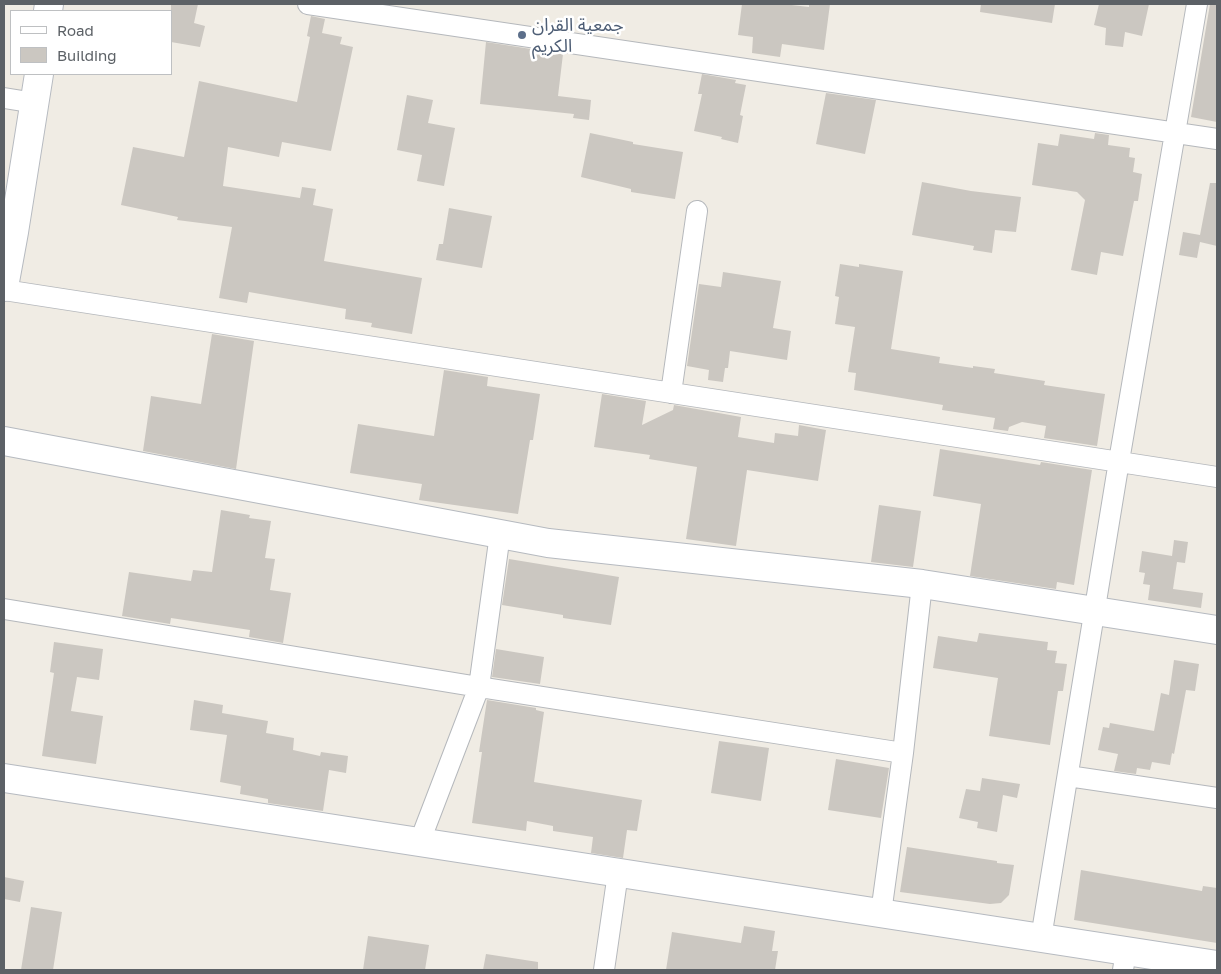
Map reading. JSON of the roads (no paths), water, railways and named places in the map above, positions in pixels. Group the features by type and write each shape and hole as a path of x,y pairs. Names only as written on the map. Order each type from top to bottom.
{"street":[{"path":"308,4 1217,139"},
{"path":"1041,938 1197,4"},
{"path":"39,75 9,232 4,288 671,393 1217,476"},
{"path":"4,98 35,103"},
{"path":"671,393 697,211"},
{"path":"4,441 548,543 922,584 1217,630"},
{"path":"420,841 479,687 500,534"},
{"path":"881,913 903,753 922,584"},
{"path":"4,609 479,687 903,753"},
{"path":"1068,776 1217,798"},
{"path":"4,778 1041,938 1124,960 1217,964"},
{"path":"604,970 618,873"}],"place":[{"name":"جمعية القران الكريم","path":"522,35"}]}
